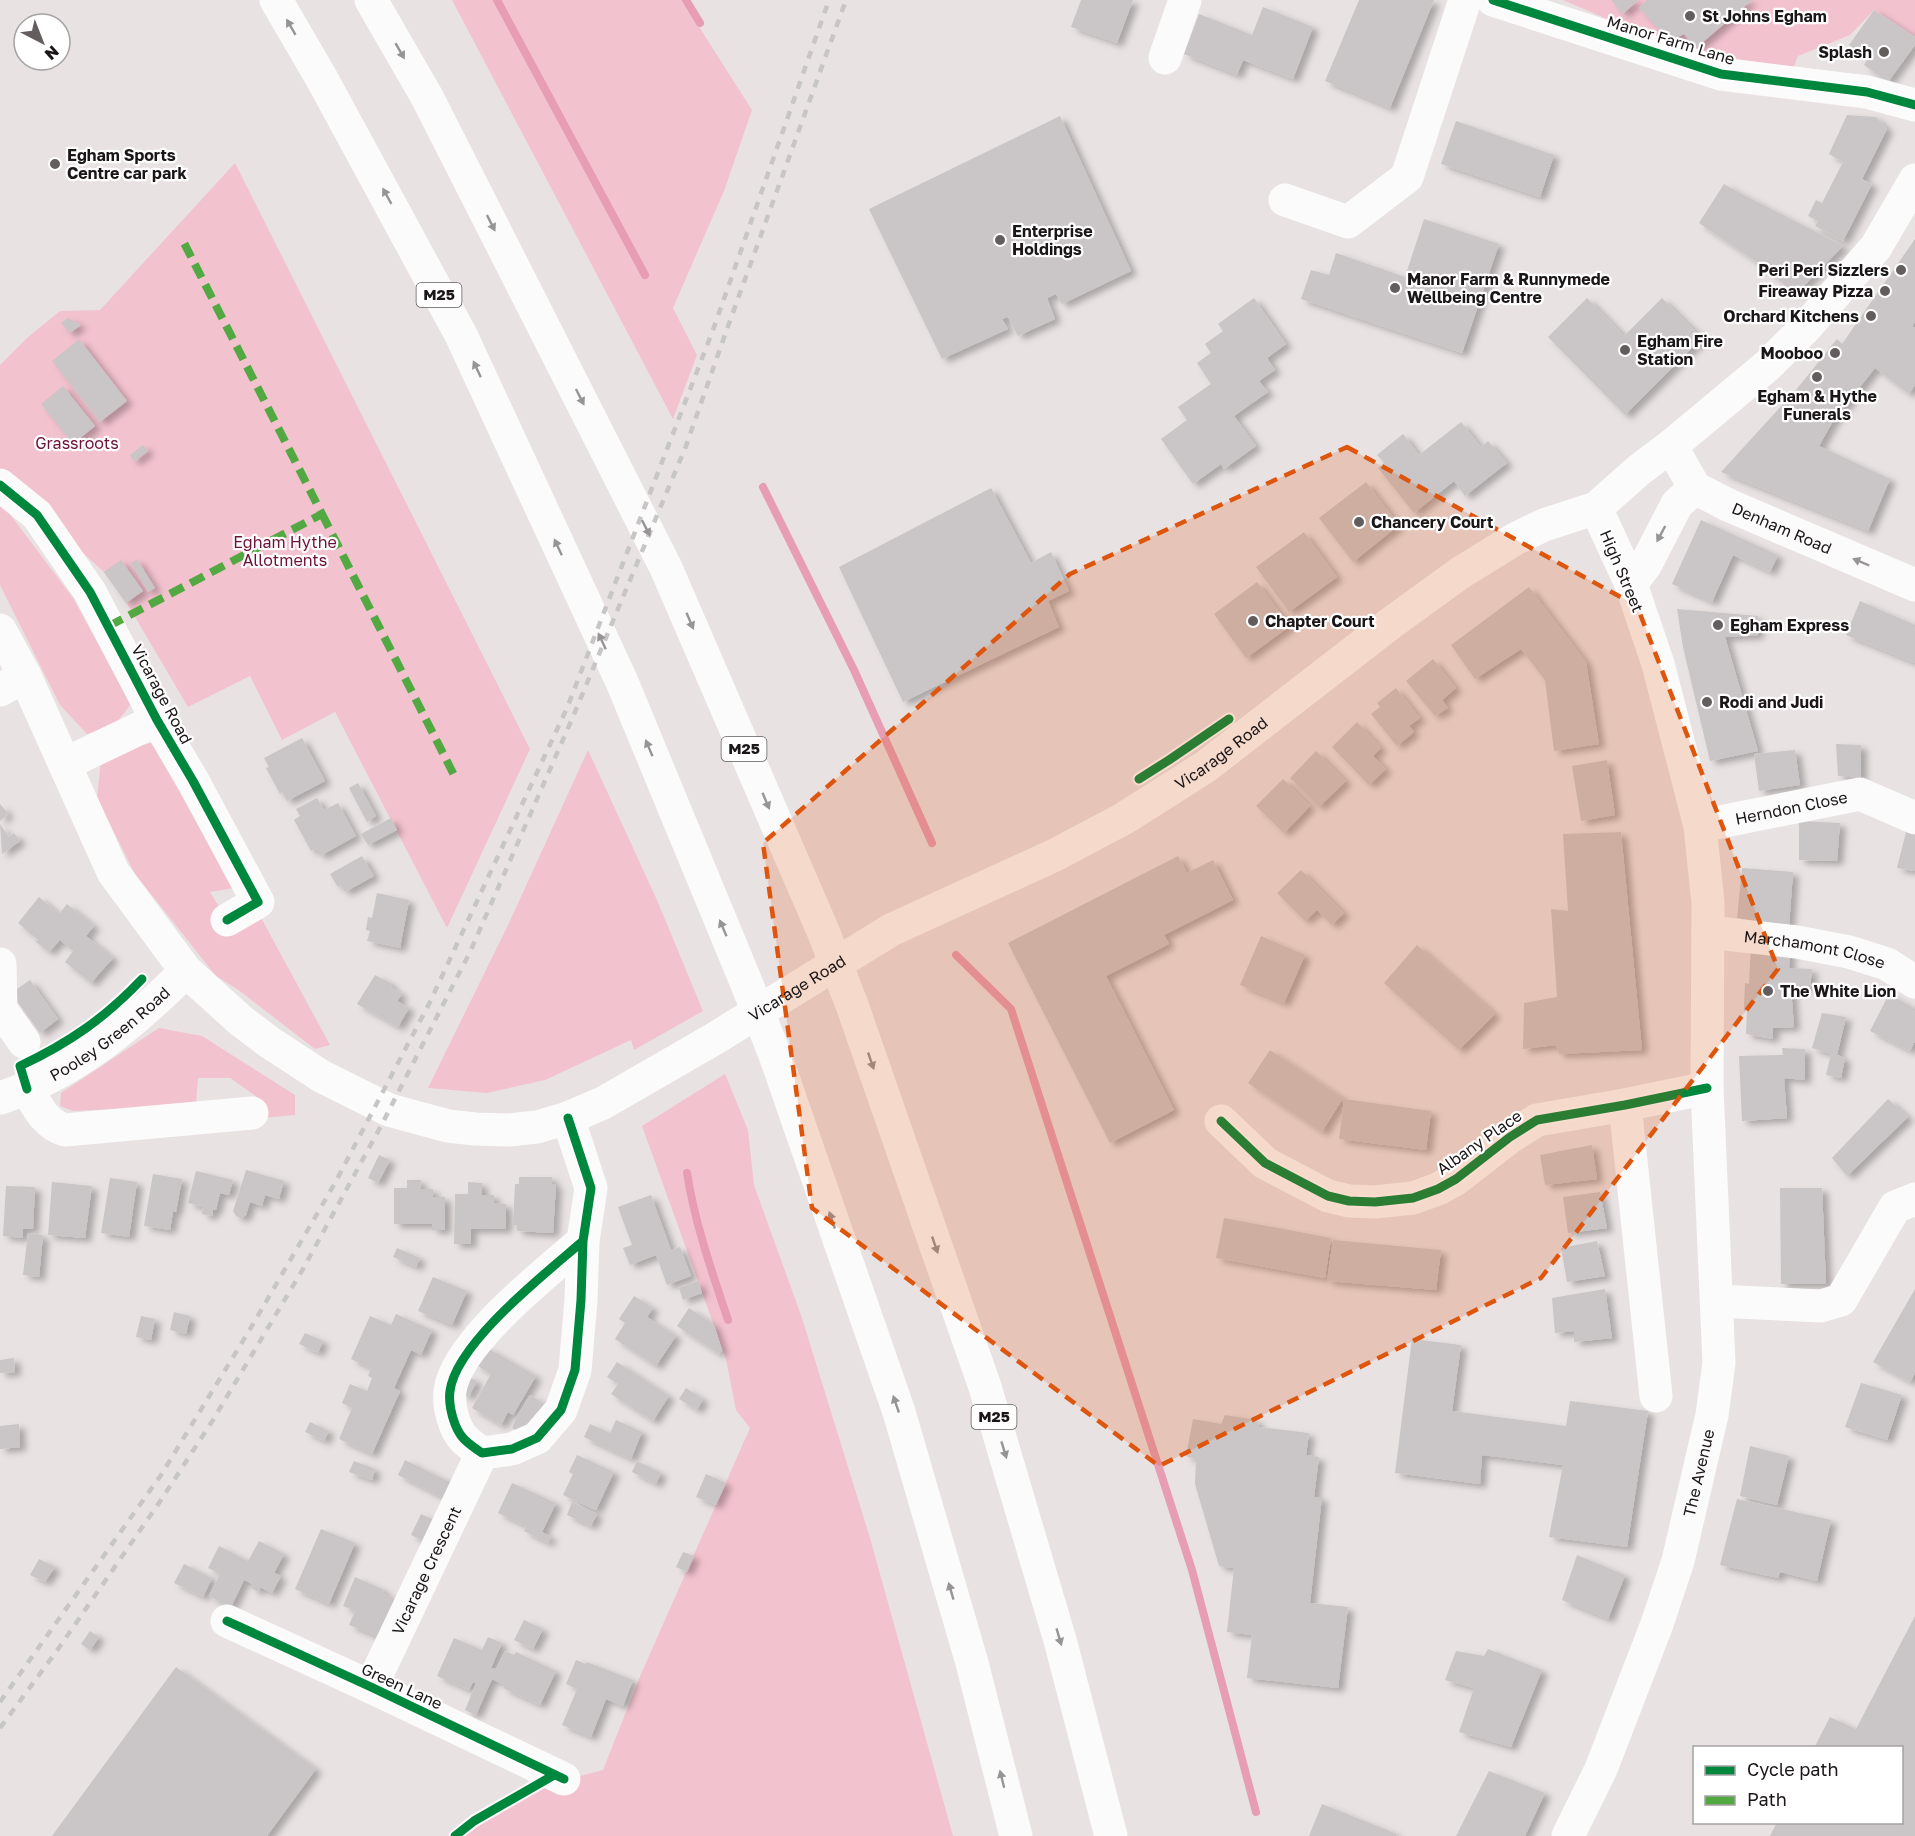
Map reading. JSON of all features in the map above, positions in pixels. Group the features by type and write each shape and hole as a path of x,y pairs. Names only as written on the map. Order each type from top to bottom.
{"main road":[{"name":"M25","path":"276,0 322,79 461,335 622,682 746,982 775,1055 899,1412 972,1663 1016,1836"},
{"name":"M25","path":"371,0 427,97 666,568 852,1005 985,1387 1060,1640 1112,1836"},
{"path":"1165,58 1185,0"},
{"path":"1285,200 1348,222 1407,177 1465,0"},
{"name":"Manor Farm Lane","path":"1492,0 1721,74 1867,92 1915,105"},
{"name":"High Street","path":"1707,1088 1708,903 1700,826 1658,664 1631,584 1596,508 1767,366 1808,325 1876,247 1915,180"},
{"path":"1631,584 1646,564 1677,504 1695,488 1671,446"},
{"name":"Vicarage Road","path":"0,485 37,516 90,592 157,720 193,781 258,902 227,920"},
{"name":"Denham Road","path":"1695,488 1728,505 1915,585"},
{"name":"Vicarage Road","path":"0,630 13,683 65,764 113,872 186,971 240,1020 269,1042 321,1076 389,1110 448,1126 475,1130 508,1130 537,1127 568,1118 603,1103 697,1049 891,930 1055,855 1123,819 1205,767 1391,623 1460,573 1515,539 1544,525 1596,508"},
{"name":"Vicarage Road","path":"65,764 157,720"},
{"name":"Herndon Close","path":"1700,826 1860,794 1915,818"},
{"name":"Marchamont Close","path":"1708,932 1797,942 1849,952 1887,964 1915,982"},
{"path":"0,964 1,1009 24,1042"},
{"name":"Pooley Green Road","path":"186,971 157,1001 110,1040 75,1063 14,1094 56,1127 65,1130 233,1106"},
{"name":"Albany Place","path":"1221,1121 1265,1162 1328,1196 1349,1201 1375,1202 1413,1198 1437,1189 1456,1179 1536,1120 1707,1088"},
{"name":"The Avenue","path":"1568,1836 1601,1769 1657,1624 1678,1560 1712,1415 1719,1363 1707,1088"},
{"path":"1625,1105 1656,1396"},
{"path":"568,1118 591,1188 583,1241 582,1300 575,1370 561,1410 537,1438 512,1449 482,1453 462,1438 451,1413 449,1391 458,1368 477,1340 518,1299 583,1241"},
{"path":"1717,1301 1821,1306 1840,1300 1895,1207 1915,1199"},
{"name":"Vicarage Crescent","path":"371,1687 482,1453"},
{"name":"Green Lane","path":"227,1621 564,1779"}],"highlighted area":[{"path":"1347,447 1637,606 1778,969 1541,1278 1159,1466 812,1208 763,843 1070,574"}],"green space":[{"path":"452,0 682,0 752,110 724,191 673,308 697,355 673,419"},
{"path":"1563,0 1915,0 1915,37 1874,10 1850,35 1798,56 1792,72 1669,46"},
{"name":"Egham Hythe Allotments","path":"235,163 530,749 447,928 335,712 282,740 250,676 188,707 128,605 104,572 0,478 0,365 27,338 60,311 100,310"},
{"path":"0,504 73,598 131,704 114,726 87,734 60,705 0,585"},
{"path":"152,743 234,888 210,892 233,930 259,914 330,1045 315,1049 237,989 216,976 135,874 97,798 101,760 127,748"},
{"path":"588,750 657,900 703,1011 634,1050 631,1040 545,1080 487,1093 428,1088 509,923"},
{"path":"159,1028 202,1036 295,1095 295,1115 262,1118 257,1097 230,1078 198,1078 196,1105 73,1111 60,1106 61,1093"},
{"path":"725,1074 748,1130 754,1185 802,1318 870,1538 953,1836 452,1836 473,1814 603,1770 641,1674 750,1428 736,1410 726,1359 642,1126"}],"building":[{"path":"1081,0 1133,0 1117,43 1071,27"},
{"path":"1359,0 1434,0 1390,108 1325,81"},
{"path":"1611,0 1638,0 1623,14"},
{"name":"St Johns Egham","path":"1647,0 1752,0 1696,48 1684,34 1670,41 1639,8"},
{"path":"1263,7 1313,27 1293,79 1243,60 1237,75 1184,54 1199,14 1252,35"},
{"name":"Splash","path":"1874,10 1915,37 1915,45 1888,82 1864,65 1868,59 1849,45"},
{"path":"1847,115 1876,117 1887,129 1862,179 1872,184 1843,241 1815,226 1818,221 1808,216 1816,200 1822,203 1843,162 1829,154"},
{"name":"Enterprise Holdings","path":"1060,116 1131,271 1062,304 1056,294 1047,298 1055,319 1018,336 1008,317 1002,319 1008,329 942,359 869,209"},
{"path":"1456,121 1554,155 1540,197 1441,164"},
{"path":"1724,184 1843,246 1796,294 1758,263 1699,223"},
{"name":"Manor Farm & Runnymede Wellbeing Centre","path":"1424,219 1499,244 1462,353 1301,299 1311,270 1329,275 1336,253 1405,277"},
{"path":"1915,239 1915,322 1912,326 1915,328 1915,385 1909,394 1875,368 1833,421 1819,446 1890,479 1868,531 1721,472 1796,390 1837,339 1842,344"},
{"path":"1254,298 1286,344 1267,358 1275,370 1259,381 1268,392 1234,416 1256,446 1224,469 1221,464 1193,484 1161,439 1187,420 1178,407 1211,384 1197,363 1211,353 1205,344 1223,331 1218,324"},
{"name":"Egham Fire Station","path":"1587,298 1624,336 1662,298 1702,338 1625,415 1548,337"},
{"path":"68,318 81,325 70,333 61,323"},
{"path":"79,339 127,401 100,422 52,361"},
{"path":"63,386 95,426 73,444 41,404"},
{"path":"1461,422 1481,447 1488,441 1507,463 1465,496 1454,481 1414,513 1378,468 1384,463 1377,455 1403,434 1419,455"},
{"path":"143,445 148,451 134,462 130,455"},
{"name":"Chancery Court","path":"1366,482 1399,525 1353,562 1319,518"},
{"path":"991,488 1031,563 1051,552 1069,591 1048,601 1059,627 903,702 839,567"},
{"path":"1701,520 1778,555 1770,572 1733,555 1712,602 1672,584"},
{"path":"1304,532 1337,577 1289,612 1256,567"},
{"path":"137,559 155,588 148,592 131,563"},
{"path":"121,560 143,591 126,603 104,572"},
{"name":"Chapter Court","path":"1257,582 1290,626 1246,658 1214,614"},
{"path":"1529,587 1586,662 1599,744 1554,751 1545,680 1521,649 1475,679 1451,645"},
{"path":"1860,601 1915,625 1915,663 1846,635"},
{"path":"1677,609 1758,616 1758,635 1725,637 1758,751 1710,761 1683,647"},
{"path":"1433,659 1456,688 1442,700 1448,708 1435,716 1406,681"},
{"path":"1396,688 1420,718 1409,726 1414,732 1397,746 1371,714 1380,707 1377,703"},
{"path":"1357,722 1381,748 1373,756 1386,769 1369,785 1332,747"},
{"path":"302,738 325,781 287,801 282,792 280,794 266,768 269,767 264,758"},
{"path":"1836,744 1861,745 1861,778 1838,776"},
{"path":"1795,750 1800,785 1759,791 1754,754"},
{"path":"1316,751 1346,781 1319,807 1290,778"},
{"path":"1607,760 1615,815 1581,821 1572,766"},
{"path":"1283,779 1310,806 1284,833 1256,806"},
{"path":"358,783 376,816 367,822 349,788"},
{"path":"317,798 324,810 338,803 356,836 320,856 316,848 311,851 294,820 300,816 296,809"},
{"path":"0,804 7,812 0,821"},
{"path":"391,818 397,830 368,845 361,834"},
{"path":"1799,821 1840,823 1837,861 1799,860"},
{"path":"0,824 9,837 14,833 20,841 2,854"},
{"path":"1907,828 1915,830 1915,871 1897,868"},
{"path":"1621,832 1642,1050 1559,1054 1556,1045 1523,1049 1524,1003 1557,997 1551,909 1568,911 1563,834"},
{"path":"362,856 374,876 345,892 341,885 338,887 330,874"},
{"path":"1178,856 1187,873 1213,860 1233,900 1164,935 1169,944 1106,976 1174,1110 1110,1143 1008,943"},
{"path":"1742,868 1793,872 1789,926 1737,918"},
{"path":"1301,870 1344,913 1332,925 1317,910 1305,921 1277,893"},
{"path":"377,893 409,900 400,948 367,941 370,931 366,930 368,917 372,918"},
{"path":"39,897 59,914 67,904 94,926 86,936 113,958 91,983 65,962 73,951 60,940 49,952 18,923"},
{"path":"1261,936 1305,955 1284,1003 1240,985"},
{"name":"The White Lion","path":"1751,943 1790,951 1789,968 1812,969 1810,988 1791,987 1794,1027 1773,1028 1773,1039 1746,1034 1745,983 1749,984"},
{"path":"1417,945 1495,1014 1459,1050 1384,983"},
{"path":"375,975 392,984 391,987 402,994 397,1001 409,1008 398,1027 357,1004"},
{"path":"30,980 58,1019 40,1033 11,993"},
{"path":"1889,994 1915,1009 1915,1041 1910,1051 1870,1031"},
{"path":"1822,1013 1846,1017 1837,1055 1845,1058 1841,1078 1826,1075 1831,1054 1812,1048"},
{"path":"1782,1048 1805,1049 1805,1080 1784,1078 1787,1118 1742,1121 1739,1056 1783,1055"},
{"path":"1270,1050 1343,1098 1322,1132 1248,1083"},
{"path":"1344,1099 1431,1111 1426,1150 1339,1139"},
{"path":"1888,1099 1908,1117 1847,1176 1832,1158"},
{"path":"1592,1145 1597,1179 1545,1185 1540,1155"},
{"path":"379,1155 390,1160 378,1183 368,1178"},
{"path":"246,1170 284,1181 279,1199 265,1195 262,1206 250,1202 246,1215 241,1218 233,1211"},
{"path":"196,1171 233,1180 229,1195 220,1193 216,1210 213,1210 212,1216 202,1214 203,1207 188,1203"},
{"path":"153,1174 182,1179 170,1230 144,1226"},
{"path":"519,1177 552,1177 552,1184 556,1184 553,1233 517,1231 517,1225 513,1225 515,1184 519,1184"},
{"path":"110,1178 137,1182 129,1237 101,1233"},
{"path":"407,1180 421,1180 420,1189 433,1189 433,1197 445,1197 445,1230 432,1230 432,1224 394,1224 394,1188 407,1188"},
{"path":"52,1182 92,1186 85,1238 48,1235"},
{"path":"468,1182 482,1183 482,1195 494,1195 494,1203 506,1204 506,1229 471,1229 471,1244 454,1244 455,1194 468,1194"},
{"path":"6,1186 35,1187 33,1229 23,1229 23,1238 3,1236"},
{"path":"1780,1188 1822,1188 1826,1284 1781,1284"},
{"path":"1600,1192 1607,1228 1568,1233 1563,1197"},
{"path":"651,1195 671,1250 680,1247 691,1276 667,1285 656,1255 630,1265 623,1248 632,1245 618,1207"},
{"path":"1224,1218 1331,1238 1325,1278 1216,1258"},
{"path":"28,1233 43,1235 39,1277 23,1275"},
{"path":"1333,1240 1441,1250 1436,1290 1327,1281"},
{"path":"1597,1241 1605,1276 1567,1282 1561,1248"},
{"path":"397,1248 420,1258 416,1267 393,1257"},
{"path":"433,1277 467,1291 452,1325 418,1311"},
{"path":"698,1281 702,1293 683,1300 679,1288"},
{"path":"1605,1289 1612,1338 1574,1342 1574,1331 1555,1333 1552,1298"},
{"path":"1915,1289 1915,1373 1910,1382 1873,1362"},
{"path":"634,1296 653,1308 647,1317 676,1336 656,1366 615,1339 625,1323 619,1319"},
{"path":"689,1308 714,1325 722,1350 719,1354 677,1326"},
{"path":"174,1312 190,1316 186,1334 170,1330"},
{"path":"396,1314 432,1330 421,1355 411,1350 394,1388 400,1391 372,1454 339,1439 352,1408 342,1403 350,1384 367,1391 372,1378 368,1376 371,1368 351,1359 370,1316 391,1325"},
{"path":"141,1316 155,1319 151,1340 136,1337"},
{"path":"305,1333 323,1341 318,1353 299,1344"},
{"path":"1412,1339 1461,1345 1452,1411 1566,1426 1570,1401 1648,1411 1627,1547 1549,1537 1563,1465 1482,1455 1480,1484 1395,1473"},
{"path":"486,1347 536,1376 513,1415 508,1412 501,1425 472,1408 491,1374 475,1364"},
{"path":"14,1358 15,1372 0,1373 0,1360"},
{"path":"617,1362 669,1396 653,1421 611,1394 618,1384 607,1377"},
{"path":"467,1376 477,1381 468,1397 461,1393"},
{"path":"1861,1383 1902,1395 1887,1440 1845,1427"},
{"path":"686,1388 703,1399 697,1410 679,1399"},
{"path":"530,1395 547,1406 524,1435 512,1428"},
{"path":"1225,1415 1257,1420 1259,1427 1309,1433 1306,1455 1319,1457 1314,1497 1322,1497 1310,1603 1348,1607 1338,1688 1247,1678 1252,1635 1227,1632 1234,1568 1219,1566 1195,1484 1196,1460 1186,1456 1193,1419 1221,1424"},
{"path":"616,1420 642,1432 631,1459 584,1437 590,1424 610,1433"},
{"path":"310,1422 329,1431 324,1441 305,1432"},
{"path":"19,1424 20,1447 0,1449 0,1426"},
{"path":"1750,1446 1789,1456 1777,1505 1740,1496"},
{"path":"577,1455 614,1472 596,1510 563,1495 573,1474 569,1472"},
{"path":"405,1460 452,1483 444,1498 398,1475"},
{"path":"354,1461 375,1469 372,1480 349,1472"},
{"path":"637,1461 661,1473 656,1484 632,1472"},
{"path":"706,1474 726,1483 716,1505 696,1497"},
{"path":"512,1483 556,1503 542,1532 551,1537 548,1543 524,1531 526,1526 498,1513"},
{"path":"1737,1499 1831,1520 1817,1581 1780,1572 1778,1578 1720,1565"},
{"path":"572,1502 597,1514 591,1526 567,1515"},
{"path":"421,1514 434,1520 424,1541 411,1535"},
{"path":"321,1529 355,1543 329,1604 295,1589"},
{"path":"259,1541 284,1554 274,1573 281,1576 272,1593 260,1587 258,1592 251,1588 253,1584 244,1580 231,1607 209,1596 220,1574 208,1568 219,1546 248,1561"},
{"path":"683,1552 694,1556 687,1572 676,1567"},
{"path":"1577,1555 1625,1575 1608,1619 1562,1600"},
{"path":"39,1559 55,1567 45,1582 30,1575"},
{"path":"184,1564 212,1578 203,1597 174,1583"},
{"path":"355,1577 384,1590 383,1593 395,1599 379,1637 349,1625 355,1611 343,1606"},
{"path":"1915,1616 1915,1836 1770,1836 1776,1824 1903,1824 1903,1746 1815,1746 1830,1717 1856,1729"},
{"path":"524,1620 543,1629 533,1649 514,1640"},
{"path":"90,1631 99,1637 90,1650 81,1644"},
{"path":"488,1637 502,1643 491,1668 496,1669 505,1651 514,1655 516,1652 556,1671 540,1705 503,1688 505,1685 492,1679 476,1715 465,1710 476,1683 473,1682 469,1690 437,1676 454,1638 482,1650"},
{"path":"1488,1649 1542,1670 1511,1747 1459,1732 1474,1688 1445,1680 1456,1651 1484,1656"},
{"path":"576,1660 633,1680 623,1706 606,1699 591,1737 562,1725 577,1689 566,1684"},
{"path":"176,1667 316,1769 267,1836 52,1836"},
{"path":"1489,1771 1545,1793 1525,1836 1456,1836"},
{"path":"1322,1804 1397,1834 1396,1836 1309,1836"}],"waterway":[{"path":"497,0 645,275"},
{"path":"686,0 700,23"},
{"path":"763,487 854,670 932,843"},
{"path":"956,955 1011,1009 1192,1570 1256,1812"},
{"path":"687,1173 699,1229 728,1320"}],"railway":[{"path":"0,1702 161,1475 249,1331 335,1183 430,1002 567,708 713,330 829,0"},
{"path":"0,1728 56,1652 213,1420 303,1269 381,1126 470,952 572,719 686,446 846,0"}],"marked path":[{"path":"109,626 322,514 183,241"},
{"path":"322,514 456,779"}],"cycle path":[{"path":"1493,0 1721,74 1867,92 1915,105"},
{"path":"0,485 37,515 90,592 157,720 193,781 258,902 227,920"},
{"path":"1139,779 1229,719"},
{"path":"27,1089 20,1066 55,1048 86,1028 114,1006 142,979"},
{"path":"1221,1121 1265,1163 1328,1196 1349,1201 1375,1202 1413,1198 1438,1189 1456,1179 1510,1137 1537,1120 1707,1088"},
{"path":"568,1118 591,1188 583,1241 575,1370 561,1410 537,1438 512,1449 482,1453 460,1435 452,1416 450,1391 456,1372 468,1352 505,1310 583,1241"},
{"path":"227,1621 564,1779"},
{"path":"455,1836 474,1821 554,1775"}],"place":[{"name":"St Johns Egham","path":"1690,16"},
{"name":"Splash","path":"1884,52"},
{"name":"Egham Sports Centre car park","path":"55,164"},
{"name":"Enterprise Holdings","path":"1000,240"},
{"name":"Peri Peri Sizzlers","path":"1901,270"},
{"name":"Manor Farm & Runnymede Wellbeing Centre","path":"1395,288"},
{"name":"Fireaway Pizza","path":"1885,291"},
{"name":"Orchard Kitchens","path":"1871,316"},
{"name":"Egham Fire Station","path":"1625,350"},
{"name":"Mooboo","path":"1835,353"},
{"name":"Egham & Hythe Funerals","path":"1817,377"},
{"name":"Chancery Court","path":"1359,522"},
{"name":"Chapter Court","path":"1253,621"},
{"name":"Egham Express","path":"1718,625"},
{"name":"Rodi and Judi","path":"1707,702"},
{"name":"The White Lion","path":"1768,991"}],"park label":[{"name":"Grassroots","path":"77,443"}]}
